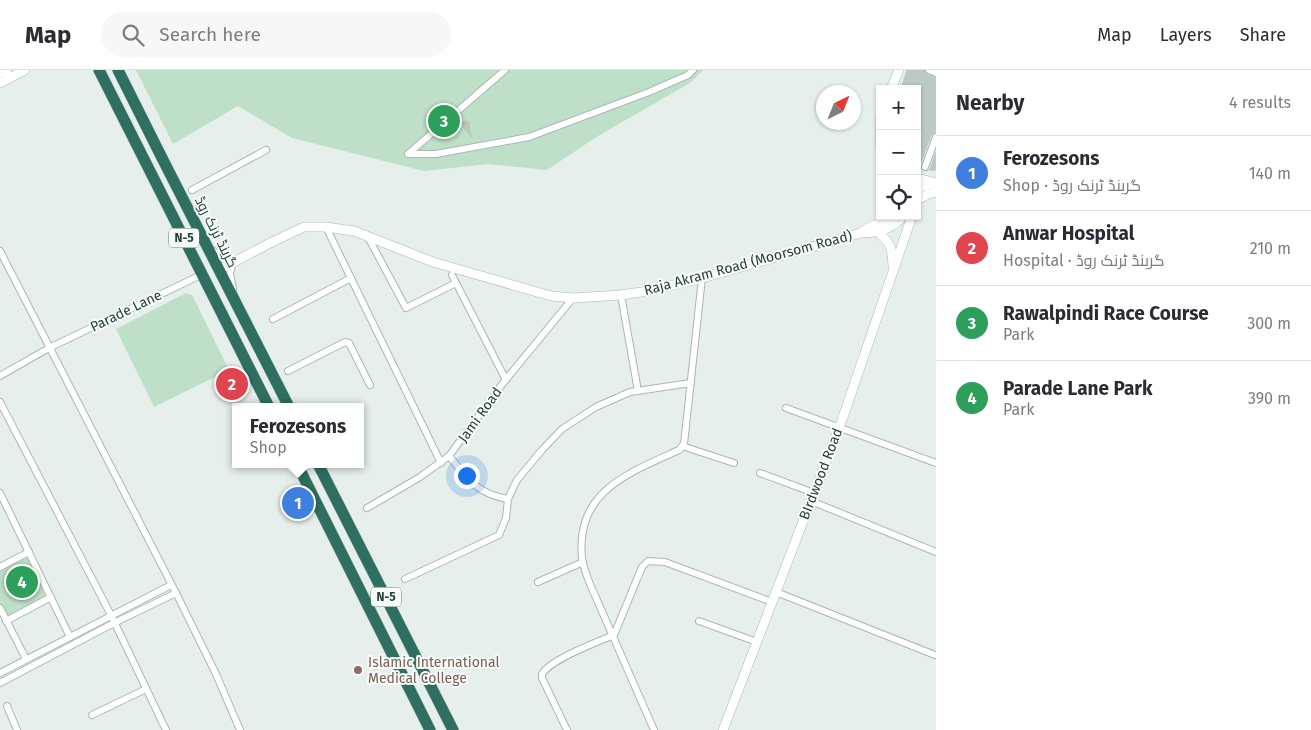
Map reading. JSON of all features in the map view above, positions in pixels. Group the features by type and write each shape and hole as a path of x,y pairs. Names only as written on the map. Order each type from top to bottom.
{"highway":[{"path":"93,70 106,84"},
{"name":"N-5","path":"99,70 266,403"},
{"name":"گرینڈ ٹرنک روڈ","path":"118,70 287,403"},
{"name":"N-5","path":"299,468 430,730"},
{"name":"N-5","path":"320,468 453,730"}],"street":[{"path":"0,73 7,70"},
{"path":"0,83 25,70"},
{"path":"504,70 408,154 436,154 529,136 649,92 688,75 693,70"},
{"path":"893,85 899,70"},
{"path":"928,70 936,73"},
{"path":"925,167 936,137"},
{"path":"192,190 266,150"},
{"path":"921,179 934,183"},
{"path":"921,188 934,183"},
{"path":"921,198 936,192"},
{"path":"861,233 870,226 889,220"},
{"name":"Raja Akram Road (Moorsom Road)","path":"219,270 304,227 326,227 354,231 433,262 551,296 573,298 621,295 648,291 702,278 861,233 877,232 894,226 899,220"},
{"name":"BIrdwood Road","path":"723,730 839,428 894,272 910,220"},
{"path":"326,227 441,462"},
{"path":"877,232 888,241 892,253 894,272"},
{"path":"368,237 406,308 456,284"},
{"path":"206,246 233,262 230,273 235,300"},
{"path":"0,250 176,594 216,674 240,730"},
{"name":"Parade Lane","path":"0,376 49,348 203,274"},
{"path":"452,275 506,380"},
{"path":"273,319 351,278"},
{"path":"654,730 614,635 590,584 583,562 582,535 589,513 603,492 621,477 679,450 684,444 702,278"},
{"path":"621,295 638,391"},
{"name":"Jami Road","path":"367,508 420,477 450,456 506,380 573,298"},
{"path":"288,371 345,342 350,343 370,385"},
{"path":"405,579 499,534 506,518 508,499 517,480 562,429 596,407 630,392 691,383"},
{"path":"0,402 111,615 166,730"},
{"path":"786,408 936,463"},
{"path":"682,446 734,463"},
{"path":"450,456 464,474 486,494 508,499"},
{"path":"760,473 936,552"},
{"path":"0,493 70,637"},
{"path":"0,567 29,552"},
{"path":"566,730 542,678 542,674 548,667 565,657 614,635 642,567 648,561 665,562 772,602"},
{"path":"538,582 583,562"},
{"path":"0,673 171,585"},
{"path":"776,592 935,655"},
{"path":"0,683 114,623 176,594"},
{"path":"6,621 51,597"},
{"path":"0,608 26,659"},
{"path":"699,621 757,642"},
{"path":"92,715 146,689"},
{"path":"7,706 17,730"}],"green space":[{"path":"136,70 703,70 690,83 598,136 547,170 488,164 424,171 292,138 238,106 173,144"},
{"path":"186,293 192,295 229,370 154,407 116,329"},
{"path":"29,552 51,597 6,621 0,608 0,567"}],"building":[{"path":"907,70 924,70 927,74 936,78 936,132 931,135 921,162 921,85 902,85"},
{"path":"468,121 472,138 461,124 455,135 449,128 452,123"},
{"path":"936,152 936,170 929,170 930,169"}],"place":[{"name":"Rawalpindi Race Course","path":"444,121"},
{"name":"Anwar Hospital","path":"232,384"},
{"name":"Ferozesons","path":"298,503"},
{"name":"Parade Lane Park","path":"22,582"},
{"name":"Islamic International Medical College","path":"358,670"}]}
